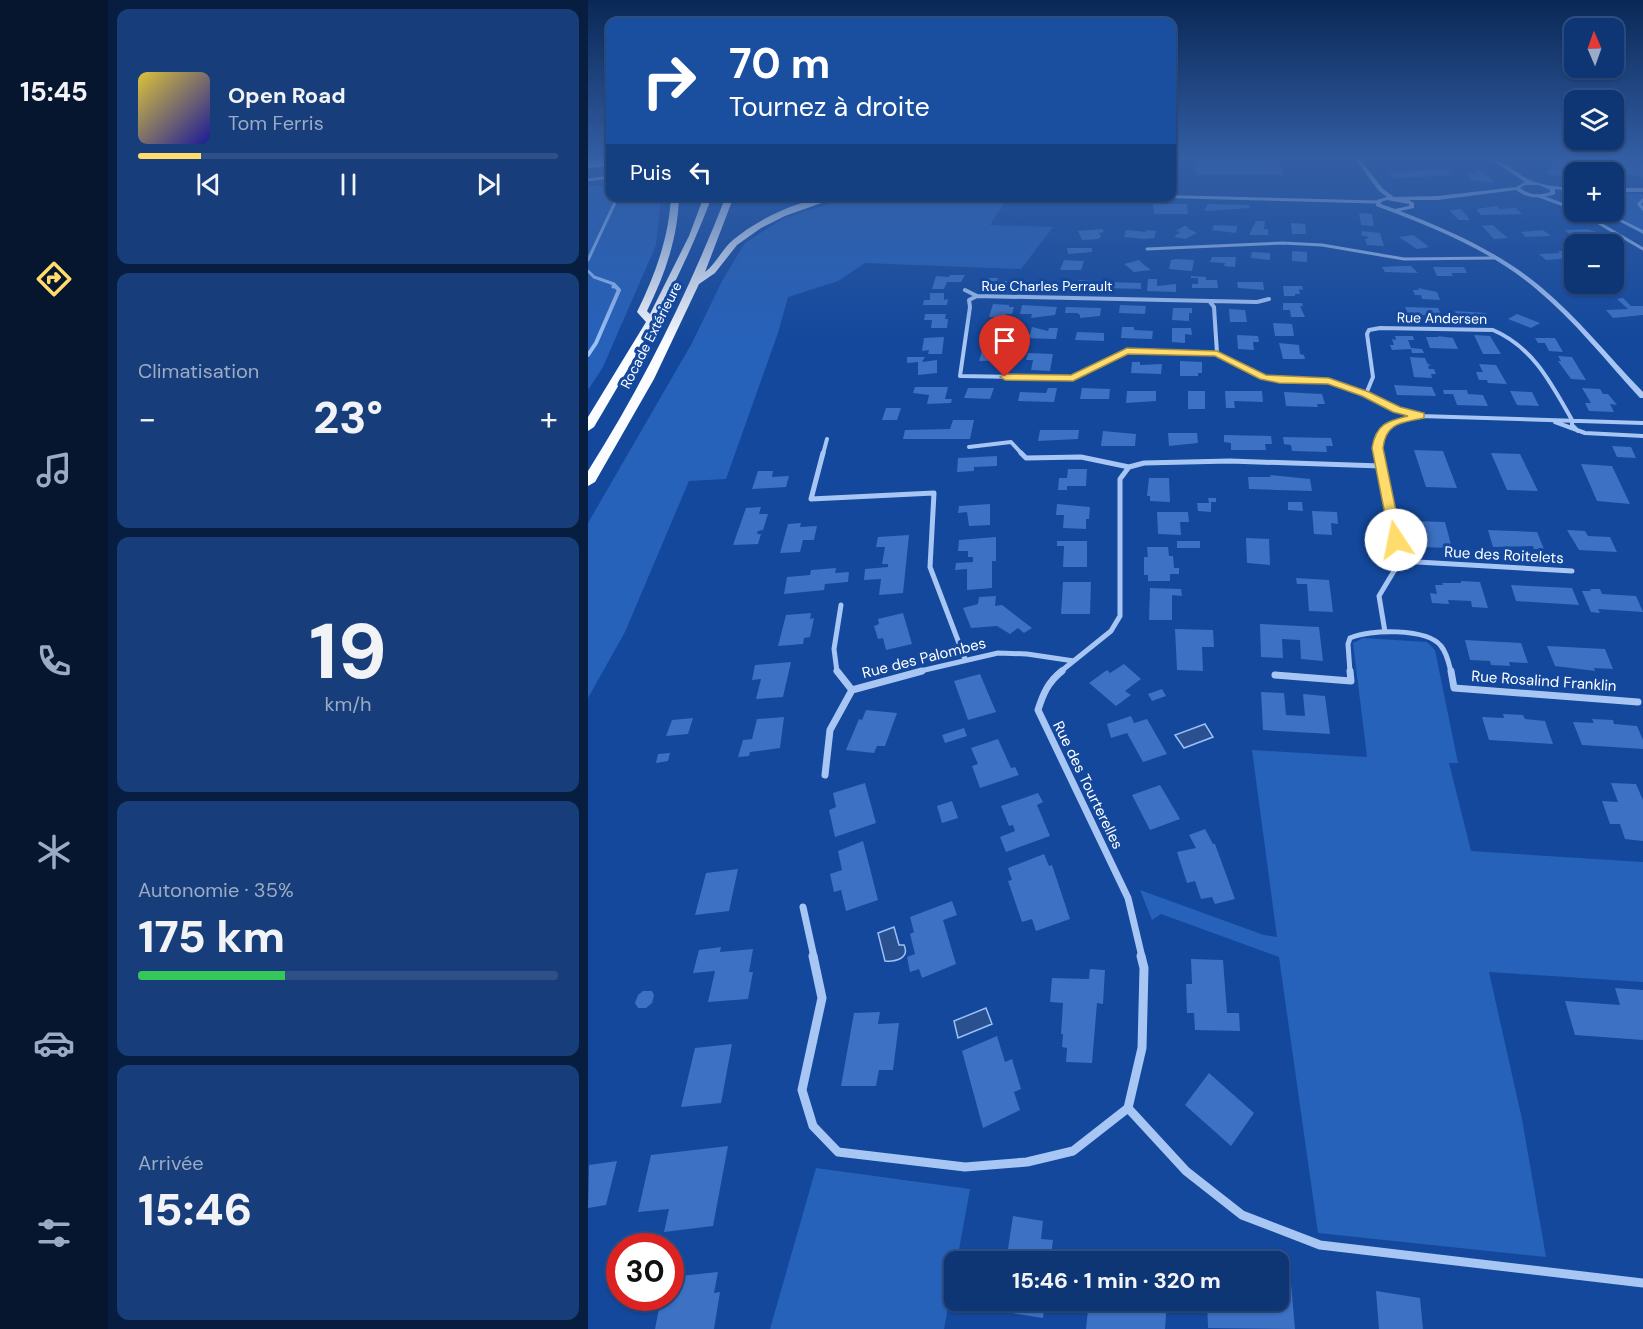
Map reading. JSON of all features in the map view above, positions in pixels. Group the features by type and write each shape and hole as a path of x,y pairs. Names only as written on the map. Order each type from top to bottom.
{"highway":[{"path":"652,321 642,312 667,257 675,220"},
{"path":"588,427 652,321 699,220"},
{"name":"Rocade Extérieure","path":"588,482 649,374 695,282 720,220"},
{"path":"695,282 712,271 734,243 770,220"}],"street":[{"path":"1416,220 1494,258 1522,275 1543,292 1643,396"},
{"path":"1422,220 1425,224"},
{"path":"1597,222 1643,249"},
{"path":"1147,249 1283,243 1322,245 1404,259 1494,258"},
{"path":"965,290 976,296"},
{"name":"Rue Charles Perrault","path":"1269,299 1257,302 1209,302 976,296 969,300 960,376 1073,378 1127,351 1217,353 1263,377 1279,380 1329,381 1366,394 1396,410 1420,416 1643,423"},
{"path":"1209,302 1214,307 1217,353"},
{"name":"Rue Andersen","path":"1366,394 1373,377 1367,334 1370,330 1380,328 1493,330 1507,334 1537,360 1572,420"},
{"path":"1385,632 1379,596 1400,561 1377,448 1379,434 1391,423 1420,416"},
{"name":"Rue Charles Perrault","path":"1548,420 1578,431 1643,436"},
{"path":"1572,420 1572,425 1578,431"},
{"path":"827,439 811,498 934,493 930,567 965,659"},
{"path":"969,447 1011,442 1026,458 1081,457 1111,461 1129,467 1144,463 1230,461 1381,466"},
{"name":"Rue des Tourterelles","path":"1128,1108 1142,1048 1144,968 1128,898 1038,710 1044,692 1053,678 1111,632 1120,616 1120,479 1129,467"},
{"name":"Rue des Roitelets","path":"1400,561 1572,571"},
{"name":"Rue des Palombes","path":"841,604 834,649 837,673 852,690"},
{"name":"Rue Rosalind Franklin","path":"1275,675 1351,681 1348,644 1350,638 1361,632 1385,632 1419,635 1437,641 1446,657 1454,688 1638,702"},
{"name":"Rue des Palombes","path":"825,775 825,743 837,712 852,690 965,659 998,653 1028,654 1074,661"},
{"path":"802,907 822,998 802,1090 813,1126 838,1152 965,1167 1027,1162 1074,1151 1128,1108 1186,1171 1242,1215 1320,1245 1643,1282"}],"shaded area":[{"path":"588,220 659,220 656,245 603,367 588,390"},
{"path":"781,220 993,220 990,225 1053,227 1021,269 865,263 838,281 788,297 778,333 726,479 689,481 625,632 588,698 588,523 692,343 723,279 745,243"},
{"path":"1625,220 1643,220 1643,235"},
{"path":"1363,638 1427,642 1435,650 1458,763 1449,763 1471,851 1643,862 1643,982 1489,972 1522,1119 1546,1257 1318,1233 1279,957 1161,914 1152,920 1140,890 1264,935 1277,937 1252,750 1367,757 1353,643"},
{"path":"1205,724 1213,737 1184,748 1175,735"},
{"path":"894,927 899,945 904,945 905,953 897,960 885,961 878,933"},
{"path":"986,1008 992,1024 958,1038 954,1021"},
{"path":"816,1168 970,1189 959,1251 944,1251 944,1311 947,1311 944,1329 770,1329"}],"building":[{"path":"1360,220 1373,220 1374,226 1361,225"},
{"path":"1256,221 1265,221 1264,229 1268,229 1268,235 1249,235"},
{"path":"1291,223 1305,224 1306,234 1292,234"},
{"path":"1214,225 1237,226 1236,233 1212,230"},
{"path":"1493,225 1508,238 1494,239 1482,226"},
{"path":"1184,226 1197,233 1185,239 1174,237 1180,232 1176,231"},
{"path":"1102,229 1104,232 1099,233 1101,237 1097,239 1082,240 1078,231"},
{"path":"1587,229 1599,234 1569,234 1565,230"},
{"path":"1126,230 1156,231 1154,238 1145,239 1124,237"},
{"path":"1543,230 1551,236 1526,237 1521,232"},
{"path":"1361,231 1380,233 1384,246 1367,245 1365,239 1368,239 1367,236 1362,236"},
{"path":"1413,235 1429,247 1417,249 1399,237"},
{"path":"1067,248 1092,248 1092,252 1068,254"},
{"path":"1292,251 1307,252 1307,262 1292,261"},
{"path":"1558,251 1564,252 1564,259 1546,260 1539,254 1560,253"},
{"path":"1252,252 1270,253 1270,260 1251,258"},
{"path":"1212,257 1236,257 1235,267 1224,266 1225,263 1210,262"},
{"path":"1064,260 1084,261 1081,270 1060,270"},
{"path":"1139,260 1151,270 1134,272 1124,264"},
{"path":"1171,260 1194,260 1192,271 1169,269"},
{"path":"1411,266 1418,273 1385,272 1382,267"},
{"path":"1433,267 1464,267 1467,273 1437,276"},
{"path":"950,275 965,275 961,282 947,282 944,289 932,289 936,276 949,277"},
{"path":"1191,276 1217,280 1218,288 1192,288 1192,284 1198,284 1198,278 1191,278"},
{"path":"983,278 998,278 997,281 1007,281 1005,288 985,289 986,285 980,285"},
{"path":"1148,279 1157,279 1157,286 1176,284 1176,292 1147,291"},
{"path":"1080,280 1091,281 1089,289 1062,290 1064,282 1077,283"},
{"path":"1015,282 1035,284 1035,282 1048,282 1049,284 1047,291 1012,291"},
{"path":"1107,282 1141,283 1141,289 1106,288"},
{"path":"1237,282 1263,282 1264,290 1238,288"},
{"path":"1283,286 1302,286 1303,290 1299,289 1300,294 1295,294 1295,296 1284,296"},
{"path":"1418,288 1437,292 1440,300 1422,299 1421,295 1415,295 1413,290 1419,290"},
{"path":"930,293 944,293 944,300 948,299 947,305 923,305 924,300 930,300"},
{"path":"1623,298 1631,306 1643,306 1643,315 1613,318 1606,310 1628,309 1617,299"},
{"path":"1283,303 1302,303 1303,306 1300,306 1305,317 1291,317 1290,310 1283,310"},
{"path":"993,304 1014,307 1012,314 1006,314 1005,317 989,317"},
{"path":"1022,305 1057,307 1055,315 1031,318 1032,314 1020,314"},
{"path":"1120,305 1146,306 1145,314 1119,313"},
{"path":"1066,307 1101,308 1100,316 1080,318 1077,313 1065,313"},
{"path":"1405,307 1438,308 1441,314 1409,316"},
{"path":"1173,308 1192,308 1189,321 1172,320"},
{"path":"1229,309 1245,310 1247,322 1230,322"},
{"path":"1455,311 1486,313 1489,318 1483,318 1485,321 1458,319"},
{"path":"925,314 946,314 947,328 931,328 932,320 924,320"},
{"path":"1517,314 1540,323 1531,328 1508,319"},
{"path":"1273,323 1292,324 1294,336 1275,336"},
{"path":"988,325 1010,326 1008,333 1003,333 1001,339 984,338"},
{"path":"1032,327 1048,331 1049,328 1058,328 1056,339 1019,338 1020,333 1030,334"},
{"path":"1122,327 1153,331 1152,339 1121,338"},
{"path":"1172,328 1191,328 1192,335 1185,334 1185,343 1172,342"},
{"path":"1077,332 1104,333 1104,341 1075,340"},
{"path":"1237,335 1258,336 1259,342 1253,342 1254,350 1238,349"},
{"path":"1474,335 1490,336 1501,354 1483,354"},
{"path":"1395,336 1413,336 1414,340 1408,340 1411,348 1422,349 1424,353 1412,353 1411,349 1392,350 1390,345 1394,345 1392,339 1396,340"},
{"path":"944,337 942,354 928,354 929,350 922,351 924,338"},
{"path":"1426,337 1453,338 1458,349 1430,348"},
{"path":"1535,338 1555,338 1563,352 1549,351 1545,343 1538,343"},
{"path":"1279,343 1299,345 1300,354 1304,355 1305,359 1283,359"},
{"path":"982,351 1010,352 1008,360 979,361"},
{"path":"1028,353 1053,354 1050,371 1031,370 1033,360 1026,360"},
{"path":"1558,356 1572,357 1586,380 1571,379 1558,361 1561,361"},
{"path":"907,357 925,357 922,362 937,360 937,373 918,375 918,362 907,363"},
{"path":"1410,357 1425,358 1431,366 1428,366 1429,369 1434,369 1436,374 1431,374 1432,378 1414,377"},
{"path":"1180,361 1202,362 1202,373 1198,373 1198,376 1180,376"},
{"path":"1132,362 1140,362 1140,365 1162,364 1161,374 1131,373"},
{"path":"1479,364 1496,365 1507,384 1479,380 1476,372 1483,372"},
{"path":"1394,385 1432,387 1436,396 1397,395"},
{"path":"915,387 948,387 945,399 952,399 951,403 927,404 929,395 913,393"},
{"path":"968,388 994,388 990,399 964,398"},
{"path":"1048,388 1057,388 1054,402 1018,401 1020,392 1046,393"},
{"path":"1082,388 1110,389 1109,399 1080,399"},
{"path":"1582,388 1600,389 1603,394 1608,394 1617,405 1610,404 1614,412 1589,411 1585,403 1591,403"},
{"path":"1443,390 1467,390 1468,394 1483,395 1488,406 1457,405 1453,394 1444,394"},
{"path":"1127,391 1156,391 1156,401 1126,403"},
{"path":"1188,391 1205,391 1205,409 1188,409"},
{"path":"1225,391 1262,391 1263,402 1234,401 1235,408 1226,408"},
{"path":"1510,391 1532,392 1539,406 1517,405"},
{"path":"1284,392 1322,394 1325,404 1317,404 1318,407 1286,406"},
{"path":"886,408 901,408 897,420 882,420"},
{"path":"953,420 974,420 970,439 903,439 905,430 950,429"},
{"path":"1040,430 1079,430 1078,439 1038,441"},
{"path":"1103,431 1136,434 1135,446 1101,446"},
{"path":"1168,433 1197,433 1198,443 1169,446"},
{"path":"1224,435 1271,436 1272,444 1265,444 1266,450 1231,450 1231,443 1224,442"},
{"path":"1283,437 1331,438 1333,446 1326,446 1327,452 1292,451 1291,445 1284,444"},
{"path":"1612,446 1631,447 1636,458 1617,457"},
{"path":"1414,450 1443,451 1457,488 1426,487"},
{"path":"1491,453 1520,454 1538,491 1507,490"},
{"path":"997,456 997,466 974,467 974,471 957,472 958,458"},
{"path":"1581,464 1612,466 1630,504 1597,501"},
{"path":"1068,469 1087,469 1086,486 1067,486 1067,490 1058,490 1059,478 1067,478"},
{"path":"758,471 773,471 772,477 789,476 786,487 752,489"},
{"path":"1270,475 1310,479 1312,491 1249,489 1248,477 1271,477"},
{"path":"1149,478 1169,478 1170,502 1150,501 1150,496 1147,496"},
{"path":"1208,498 1216,498 1216,502 1211,502 1211,512 1198,511 1197,503 1209,503"},
{"path":"1288,502 1302,502 1303,511 1288,510"},
{"path":"990,504 990,525 969,526 967,512 958,513 959,506"},
{"path":"1057,504 1090,507 1086,529 1063,528 1064,515 1056,515"},
{"path":"761,507 759,514 768,514 763,530 758,531 757,534 761,534 758,544 733,545 746,508"},
{"path":"1312,511 1337,512 1338,524 1331,523 1332,535 1314,534"},
{"path":"1157,512 1188,512 1189,522 1180,522 1181,535 1158,534"},
{"path":"1414,521 1445,522 1452,548 1420,547 1419,540 1426,540 1422,527 1415,526"},
{"path":"801,523 800,527 817,526 814,540 803,540 800,552 780,553 788,524"},
{"path":"1488,530 1537,532 1544,549 1534,549 1533,546 1493,547"},
{"path":"1567,530 1585,531 1588,536 1610,537 1617,552 1579,550"},
{"path":"909,535 903,593 879,595 881,579 864,580 865,569 888,567 888,564 882,564 885,547 876,547 878,537"},
{"path":"996,537 996,561 992,561 992,588 967,590 967,569 955,570 956,563 973,562 973,557 968,557 968,551 958,551 959,540"},
{"path":"1246,538 1269,539 1270,565 1247,563"},
{"path":"1057,541 1087,541 1087,567 1063,567 1064,546 1057,546"},
{"path":"1177,541 1200,541 1200,548 1177,548"},
{"path":"1147,547 1168,547 1169,556 1173,556 1174,568 1179,568 1179,574 1170,574 1170,581 1148,581 1148,575 1144,575 1144,557 1148,557"},
{"path":"836,568 835,573 849,572 848,582 825,584 824,590 784,594 787,577 810,575 811,570"},
{"path":"1296,578 1329,580 1333,612 1309,611 1307,584 1297,584"},
{"path":"1461,581 1480,582 1488,608 1472,607 1471,601 1448,600 1449,604 1432,603 1430,593 1437,594 1435,585 1461,583"},
{"path":"1063,582 1091,582 1090,614 1061,614"},
{"path":"1511,585 1572,588 1579,605 1516,601"},
{"path":"1150,588 1181,589 1182,596 1172,595 1172,620 1149,620"},
{"path":"1590,589 1600,589 1602,594 1636,596 1643,612 1598,609 1600,613 1591,612 1582,591 1591,591"},
{"path":"996,596 995,606 1002,605 1032,628 1024,633 1018,628 1010,634 997,626 971,628 963,608 978,604 979,597"},
{"path":"811,613 810,619 814,618 810,637 804,638 803,644 778,646 786,615"},
{"path":"903,613 912,644 886,650 883,638 878,639 874,626 879,624 878,619"},
{"path":"1260,624 1319,627 1323,661 1301,659 1300,640 1282,639 1283,658 1261,657"},
{"path":"1175,629 1213,630 1214,647 1202,647 1203,671 1177,670"},
{"path":"1465,640 1521,643 1528,663 1509,662 1510,666 1491,665 1490,661 1470,660"},
{"path":"1547,646 1605,649 1613,669 1594,668 1595,671 1555,666"},
{"path":"791,662 783,697 756,699 761,679 752,680 755,665"},
{"path":"1124,664 1141,679 1125,691 1131,695 1116,706 1089,683 1107,670 1110,673"},
{"path":"980,674 996,712 968,720 954,681"},
{"path":"1162,689 1166,696 1152,701 1148,694"},
{"path":"1261,692 1284,693 1286,715 1305,716 1303,694 1325,696 1330,734 1263,730"},
{"path":"866,710 897,713 885,746 877,746 874,753 846,750 859,719 862,720"},
{"path":"1503,714 1523,715 1525,719 1545,721 1553,744 1489,740 1482,717 1504,718"},
{"path":"1131,716 1134,723 1147,719 1167,754 1143,762 1127,733 1111,738 1107,724"},
{"path":"784,717 780,748 750,752 749,756 738,757 743,740 752,739 757,719"},
{"path":"693,718 688,734 666,736 672,720"},
{"path":"1592,719 1613,720 1614,724 1637,726 1643,740 1643,749 1582,745 1573,722 1594,723"},
{"path":"964,728 967,736 945,743 942,735"},
{"path":"998,739 1011,768 1015,767 1019,775 980,788 972,766 978,764 971,748"},
{"path":"670,753 668,761 656,763 658,754"},
{"path":"865,783 876,823 835,837 829,810 836,807 833,793"},
{"path":"1611,783 1636,784 1643,800 1643,841 1625,839 1620,824 1610,824 1602,801 1618,802"},
{"path":"1160,785 1180,819 1150,830 1132,795"},
{"path":"1038,793 1043,802 1037,805 1050,836 1006,852 1000,837 1015,831 1013,825 1009,826 1001,806"},
{"path":"952,801 958,818 942,823 937,806"},
{"path":"1205,829 1215,844 1235,899 1215,904 1212,897 1201,899 1195,881 1187,883 1177,852 1196,848 1189,835"},
{"path":"863,841 878,900 846,911 841,890 834,892 830,874 842,870 838,851"},
{"path":"1044,854 1049,866 1052,865 1070,919 1036,931 1032,919 1022,922 1008,881 1012,880 1008,868"},
{"path":"738,869 729,911 695,915 706,873"},
{"path":"952,901 957,915 943,920 956,964 922,978 919,969 910,972 907,957 915,954 910,934 914,932 910,917"},
{"path":"721,947 720,952 753,949 749,972 753,972 748,999 708,1002 715,971 693,973 699,950"},
{"path":"1191,959 1223,960 1227,1013 1239,1013 1240,1031 1195,1030 1194,1013 1187,1013 1186,984 1192,984"},
{"path":"1090,969 1105,970 1103,1004 1097,1003 1092,1063 1066,1062 1067,1048 1062,1047 1063,1034 1061,1034 1063,1003 1050,1002 1052,978 1089,979"},
{"path":"1615,988 1643,990 1643,1040 1575,1035 1565,1001 1620,1005"},
{"path":"643,991 652,991 654,995 652,1003 646,1008 638,1008 635,1003 638,995"},
{"path":"880,1012 878,1024 899,1023 893,1070 879,1070 876,1086 841,1086 854,1013"},
{"path":"997,1036 1005,1062 1012,1059 1021,1089 1014,1092 1020,1110 983,1128 962,1051"},
{"path":"732,1044 721,1103 681,1107 695,1048"},
{"path":"1209,1073 1254,1113 1231,1146 1185,1105"},
{"path":"728,1146 713,1226 664,1232 669,1209 638,1212 651,1155"},
{"path":"617,1161 606,1205 588,1208 589,1165"},
{"path":"1013,1216 1043,1221 1041,1239 1053,1240 1052,1251 1008,1251"},
{"path":"718,1272 714,1293 720,1292 714,1329 655,1329 658,1311 684,1311 684,1276"},
{"path":"1289,1283 1291,1283 1295,1329 1208,1328 1207,1311 1289,1311"},
{"path":"1376,1291 1420,1298 1423,1329 1379,1329"},
{"path":"999,1311 1044,1311 1043,1318"},
{"path":"1088,1311 1166,1311 1165,1329 1086,1329"}],"waterway":[{"path":"588,260 607,220"},
{"path":"1624,222 1643,232"},
{"path":"588,271 594,277 614,284 613,287"},
{"path":"588,355 596,343 619,290 614,285"}],"route":[{"path":"1005,377 1073,378 1127,351 1217,353 1263,377 1279,380 1329,381 1366,394 1396,410 1420,416 1391,423 1379,434 1377,448 1396,540"}]}
